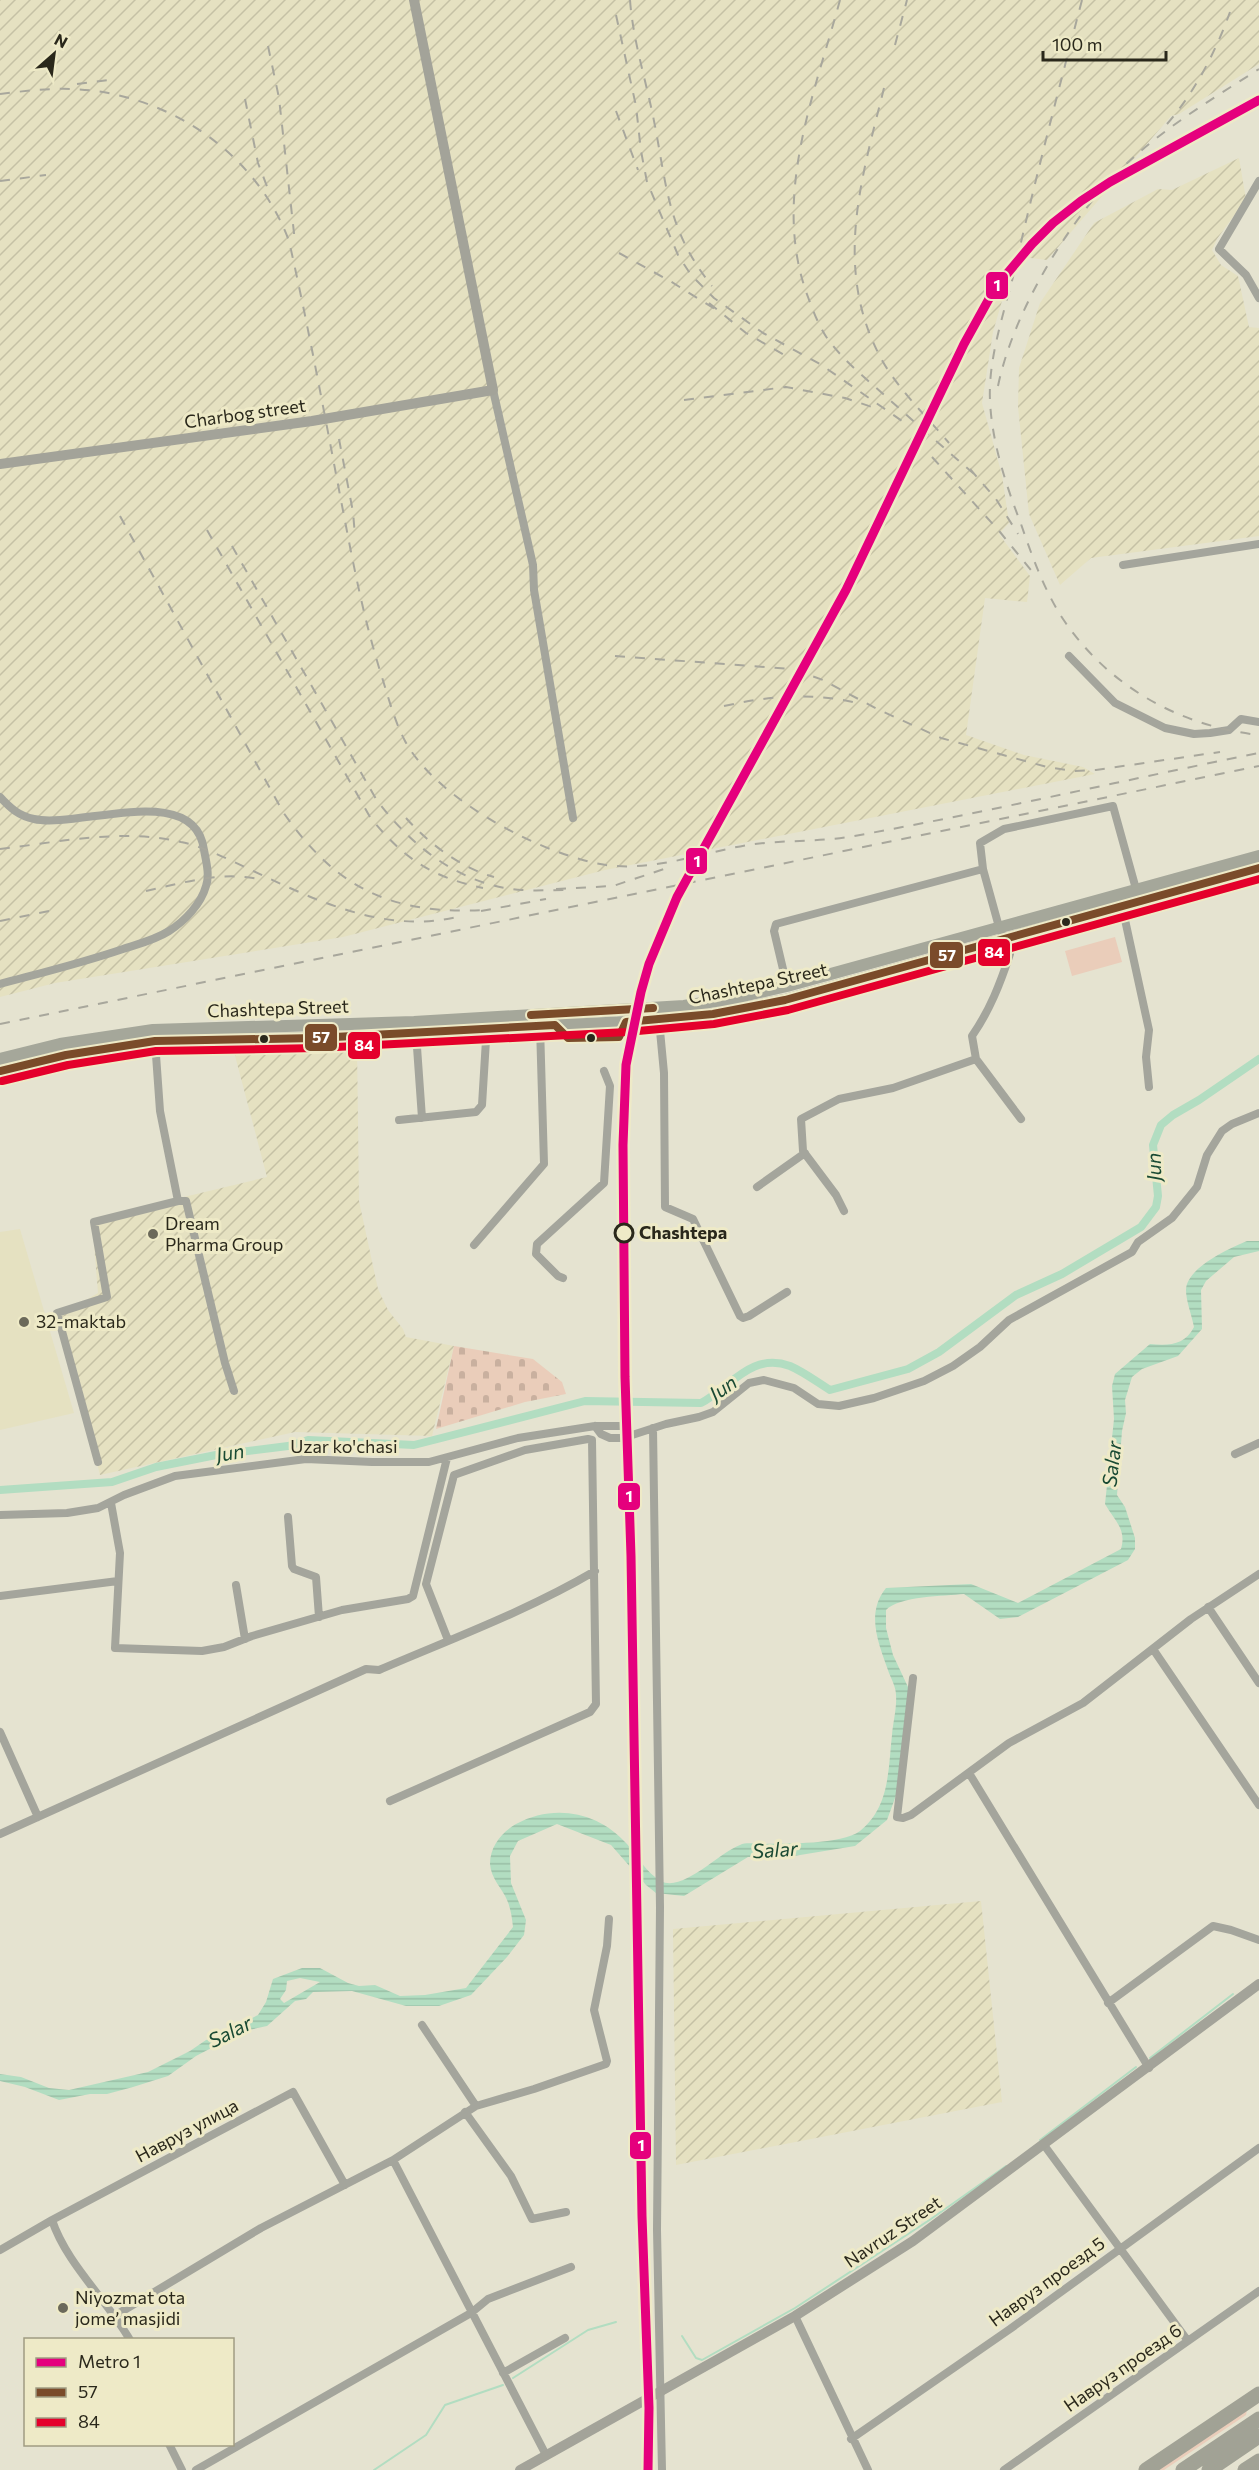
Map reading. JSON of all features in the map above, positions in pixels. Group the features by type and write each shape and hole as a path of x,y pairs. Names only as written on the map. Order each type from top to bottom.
{"highway":[{"path":"1244,2429 1259,2394"},
{"path":"1146,2470 1259,2394"},
{"path":"1183,2470 1259,2419"},
{"path":"1209,2470 1259,2436"},
{"path":"1245,2470 1259,2461"}],"main road":[{"name":"Chashtepa Street","path":"0,1059 60,1044 153,1030 414,1022 684,1006 787,986 1259,856"},
{"name":"Chashtepa Street","path":"0,1071 66,1054 155,1041 316,1038 659,1020 713,1014 784,1000 1259,868"}],"street":[{"path":"414,0 493,390 533,565 534,590 573,818"},
{"path":"1259,181 1219,249 1251,282 1259,298"},
{"name":"Charbog street","path":"0,464 312,421 493,390"},
{"path":"1123,565 1259,544"},
{"path":"1069,656 1115,703 1171,731 1194,734 1210,733 1229,730 1241,719 1259,722"},
{"path":"0,797 22,815 35,819 53,820 156,812 182,818 197,828 203,837 208,878 206,888 187,917 159,936 101,956 0,984"},
{"path":"1021,1119 976,1059 972,1036 996,996 1010,954 999,927 983,869 980,843 1004,829 1113,806 1136,889"},
{"path":"787,986 774,931 776,924 983,869"},
{"path":"1122,906 1149,1030 1146,1057 1149,1087"},
{"path":"659,1020 664,1072 665,1207 693,1219 730,1297 743,1318 787,1292"},
{"path":"474,1245 544,1164 540,1026"},
{"path":"399,1120 476,1112 482,1105 486,1040 484,1029"},
{"path":"416,1033 422,1118"},
{"path":"155,1041 160,1111 178,1201"},
{"path":"844,1210 836,1195 805,1153 801,1119 839,1100 893,1088 976,1059"},
{"path":"563,1278 543,1262 535,1250 537,1244 604,1184 610,1086 604,1071"},
{"path":"596,1427 601,1434 610,1438 623,1438 713,1412 741,1388 757,1380 783,1384 818,1404 839,1406 874,1398 924,1381 953,1366 980,1347 1009,1320 1132,1252 1138,1242 1172,1218 1197,1187 1207,1155 1222,1131 1232,1124 1259,1113"},
{"path":"757,1187 805,1153"},
{"path":"98,1462 57,1313 108,1297 94,1222 186,1201 225,1363 234,1390"},
{"name":"Uzar ko'chasi","path":"0,1515 67,1513 98,1509 124,1495 175,1476 306,1459 429,1462 518,1438 596,1427 620,1426"},
{"path":"390,1801 590,1712 596,1704 592,1440 596,1427"},
{"path":"653,1428 660,1869 657,2230 662,2470"},
{"path":"448,1640 426,1584 454,1475 525,1450 592,1440"},
{"path":"1235,1454 1259,1443"},
{"path":"111,1503 120,1553 115,1648 202,1651 224,1647 342,1610 408,1599 413,1596 447,1458"},
{"path":"288,1517 291,1566 316,1577 319,1617"},
{"path":"0,1834 366,1669 379,1670 448,1640 566,1587 595,1571"},
{"path":"913,1678 897,1817 903,1818 911,1815 1009,1743 1083,1703 1208,1607 1259,1574"},
{"path":"0,1596 118,1581"},
{"path":"237,1585 246,1639"},
{"path":"1208,1607 1259,1683"},
{"path":"1153,1649 1259,1805"},
{"path":"0,1732 38,1817"},
{"path":"969,1773 1149,2068"},
{"path":"116,2315 261,2228 393,2160 476,2106 606,2064 594,2010 607,1946 609,1919"},
{"path":"1108,2003 1213,1926 1259,1940"},
{"name":"Navruz Street","path":"520,2470 795,2316 913,2241 1149,2068 1259,1984"},
{"path":"422,2025 476,2106"},
{"name":"Навруз улица","path":"1,2250 52,2220 293,2092 345,2185"},
{"path":"465,2112 511,2176 532,2219 566,2212"},
{"path":"1044,2145 1188,2341"},
{"name":"Навруз проезд 5","path":"851,2439 1010,2329 1259,2148"},
{"path":"393,2160 546,2455"},
{"path":"52,2220 57,2234 116,2315 129,2338"},
{"path":"196,2470 471,2313 488,2299 571,2267"},
{"name":"Навруз проезд 6","path":"1004,2470 1259,2291"},
{"path":"795,2316 851,2439 868,2470"},
{"path":"503,2373 565,2338"},
{"path":"170,2446 182,2470"}],"shaded area":[{"path":"0,0 1259,0 1259,64 1179,114 1171,116 1047,260 1015,256 993,332 982,403 1002,475 1009,523 999,534 1030,576 1027,602 985,598 966,735 1024,755 1083,767 1095,774 605,870 343,937 55,983 0,997"},
{"path":"1239,158 1246,199 1217,239 1212,250 1221,265 1238,276 1249,327 1259,328 1259,536 1091,558 1060,585 1029,514 1018,407 1019,368 1040,303 1094,223 1158,189 1172,190"},
{"path":"357,1045 359,1201 378,1289 388,1310 403,1329 406,1337 454,1346 432,1436 295,1432 100,1475 60,1315 98,1293 92,1219 267,1177 234,1052"},
{"name":"32-maktab","path":"20,1229 74,1413 0,1430 0,1232"},
{"path":"981,1901 1002,2102 676,2165 673,1929"}],"green space":[{"path":"1115,937 1122,962 1072,976 1065,951"},
{"path":"454,1346 533,1359 562,1382 566,1394 525,1402 436,1429"},
{"path":"1247,2410 1246,2415 1164,2470 1154,2470"}],"water":[{"name":"Salar","path":"1247,1241 1259,1241 1259,1251 1234,1257 1206,1281 1201,1290 1202,1329 1178,1356 1142,1369 1132,1377 1125,1400 1126,1413 1122,1431 1117,1495 1125,1507 1135,1538 1135,1549 1128,1560 1018,1617 1000,1619 964,1594 911,1599 892,1605 886,1610 886,1628 893,1655 908,1687 909,1708 898,1790 887,1820 855,1846 794,1856 748,1857 684,1896 656,1893 646,1885 611,1845 557,1824 518,1841 510,1856 511,1883 526,1920 524,1935 507,1957 471,1995 439,2006 406,2006 352,1991 313,1992 306,1999 295,2001 267,2026 244,2031 196,2056 168,2076 107,2094 90,2094 59,2100 25,2087 0,2081 0,2074 21,2077 49,2088 69,2090 148,2072 258,2015 266,2002 273,1979 302,1968 320,1968 348,1983 359,1986 375,1985 400,1996 425,1995 466,1988 513,1927 508,1903 491,1869 492,1851 506,1831 531,1818 545,1814 575,1814 603,1824 627,1844 651,1874 661,1881 670,1883 690,1877 742,1844 827,1841 851,1836 860,1831 877,1811 886,1787 895,1710 895,1690 881,1651 875,1619 876,1608 886,1588 971,1584 1018,1603 1121,1549 1121,1530 1105,1504 1114,1419 1112,1386 1115,1374 1150,1344 1176,1343 1186,1338 1194,1327 1186,1294 1188,1282 1193,1274 1210,1260","holes":["300,1978 320,1982 284,2003 280,1999 286,1990 287,1981"]}],"waterway":[{"name":"Jun","path":"0,1490 112,1482 156,1467 216,1455 288,1446 308,1440 414,1445 585,1401 701,1403 742,1373 764,1364 776,1363 790,1366 830,1390 908,1369 939,1352 1016,1295 1062,1274 1141,1227 1156,1207 1158,1196 1153,1145 1161,1125 1259,1059"},
{"path":"1150,2058 1233,1994"},
{"path":"1040,2140 1136,2067"},
{"path":"682,2336 696,2358 702,2360 795,2308 931,2219 1006,2166"},
{"path":"513,2378 588,2330 616,2322"},
{"path":"374,2470 426,2435 445,2405 503,2385"}],"railway":[{"path":"630,0 636,44 670,205 685,245 712,286"},
{"path":"840,0 809,110 800,148 795,185 794,223 798,260 808,297 821,328 839,353 974,474"},
{"path":"895,45 907,0"},
{"path":"1082,0 994,354 990,401 997,448 1010,494 1039,573 1056,608 1081,643 1101,664 1148,699 1201,722 1259,735"},
{"path":"1167,124 1204,71 1230,12"},
{"path":"616,15 636,106 647,182 678,255 691,275 714,298 763,333 820,364 905,423"},
{"path":"268,46 279,98 295,242"},
{"path":"998,386 1005,358 1028,302 1060,246 1096,196 1131,159 1148,145 1203,105 1259,69"},
{"path":"77,84 116,79"},
{"path":"884,88 860,192 855,260 858,294 867,328 883,362 906,394 949,443"},
{"path":"0,94 46,89 73,89 108,93 142,102 174,115 204,133 231,155 255,180 274,209 289,241 361,598 375,655 398,725 405,741 420,763 441,784 466,804 523,837 580,859 606,865 643,866 754,844 854,836 1259,753"},
{"path":"245,99 258,163 268,189"},
{"path":"616,111 638,170"},
{"path":"0,181 46,175"},
{"path":"619,253 715,309"},
{"path":"709,303 746,333 788,357"},
{"path":"684,400 786,387 845,398 872,407"},
{"path":"339,439 353,512 355,536"},
{"path":"932,457 1000,532 1035,575"},
{"path":"970,469 996,499 1018,534"},
{"path":"120,516 283,812 304,839 325,861 347,879 371,893 396,902 424,908 488,910"},
{"path":"207,530 370,817 394,844 419,864 448,878 483,888"},
{"path":"232,546 376,799 405,832 439,861 478,881 522,890 564,890"},
{"path":"615,656 792,669 823,680 877,709 941,738 1047,767 1073,771 1096,770 1220,752"},
{"path":"724,706 757,700 807,696 857,703"},
{"path":"0,1024 1259,766"},
{"path":"406,818 446,854 494,877"},
{"path":"0,849 114,836 159,838 207,850 299,892 350,911 403,921 430,921 457,917"},
{"path":"556,889 613,886 670,867"},
{"path":"146,891 216,877 258,879"},
{"path":"481,911 546,899"},
{"path":"0,921 54,910"}],"metro line":[{"name":"1","path":"648,2470 649,2408 642,2216 631,1556 625,1377 623,1145 626,1065 641,992 649,964 677,897 846,590 964,344 995,288 1032,244 1053,223 1081,201 1110,182 1259,100"}],"transit line":[{"name":"57","path":"0,1071 66,1055 155,1041 316,1038 555,1025 568,1038 619,1037 626,1022 713,1014 785,1000 1259,868"},
{"name":"84","path":"2,1081 68,1065 156,1051 317,1048 627,1032 714,1024 788,1010 1259,879"},
{"name":"57","path":"531,1015 653,1008"}],"place":[{"name":"Chashtepa","path":"624,1233"},
{"name":"Dream Pharma Group","path":"153,1234"},
{"name":"32-maktab","path":"24,1322"},
{"name":"Niyozmat ota jome’ masjidi","path":"63,2308"}]}
